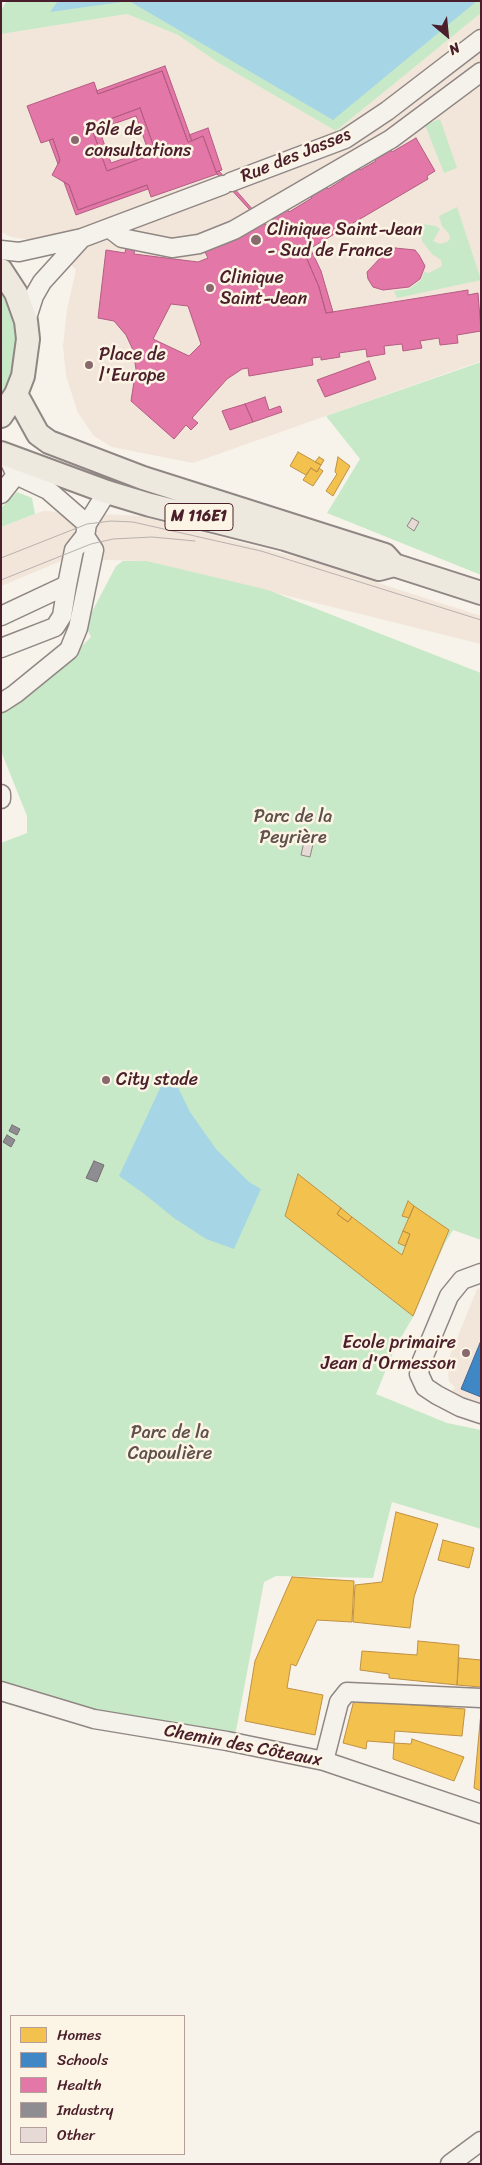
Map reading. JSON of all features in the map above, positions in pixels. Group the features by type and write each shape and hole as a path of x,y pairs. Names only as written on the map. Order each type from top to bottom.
{"main road":[{"path":"1,270 16,293 26,321 27,358 16,394 1,416"},
{"name":"M 116E1","path":"16,394 38,434 49,442 118,470 385,555 394,565 481,593"},
{"name":"M 116E1","path":"4,454 108,492 285,539 379,569 394,565"},
{"path":"108,492 118,470"}],"street":[{"name":"Rue des Jasses","path":"1,250 19,252 82,238 345,139 387,111 481,39"},
{"path":"109,228 122,238 172,248 199,244 234,230 391,139 481,72"},
{"name":"Rue des Jasses","path":"26,321 34,296 42,282 82,238"},
{"path":"1,703 15,694 69,650 78,628 94,550 86,530 48,490 16,475 4,454"},
{"path":"1,494 16,475"},
{"path":"1,648 55,627 62,616 74,550 108,492"},
{"path":"1,616 67,585"},
{"path":"1,794 1,799"},
{"path":"481,1273 462,1280 449,1296 421,1363 419,1374 426,1387 437,1395 460,1407 481,1414"},
{"name":"Chemin des Côteaux","path":"1,1691 94,1718 227,1741 324,1761 481,1814"},
{"path":"324,1761 339,1702 347,1692 481,1698"},
{"path":"450,2164 481,2141"}],"shaded area":[{"name":"Clinique Saint-Jean - Sud de France","path":"481,13 481,361 193,463 112,447 94,436 78,413 66,376 63,346 67,310 76,270 52,243 11,237 1,232 1,34 127,14 178,35 217,62 336,131"},
{"path":"43,511 140,516 307,560 481,616 481,644 147,561 66,559 1,586 1,527"},
{"name":"Ecole primaire Jean d'Ormesson","path":"481,1288 481,1409 450,1395 455,1387 449,1382 447,1363 477,1289"}],"green space":[{"path":"7,1 481,1 481,13 336,131 217,62 178,35 127,14 1,34 1,10"},
{"path":"440,119 457,168 444,173 425,125"},
{"path":"457,207 481,280 397,298 394,291 409,289 421,280 424,272 429,273 442,266 441,260 432,254 422,241 420,228 422,224 436,226 440,229 433,241 440,244 447,242 450,239 449,234 442,226 439,216"},
{"path":"1,290 12,313 16,332 17,352 13,371 1,398"},
{"path":"481,362 481,575 327,513 360,459 326,416"},
{"path":"17,492 32,498 35,514 1,527 1,508"},
{"path":"123,561 147,561 268,590 481,673 481,1240 453,1230 445,1243 413,1317 395,1348 376,1394 447,1423 481,1430 481,1529 392,1502 373,1578 276,1576 264,1582 235,1736 91,1709 1,1684 1,843 27,833 27,816 1,751 1,711 68,660 91,637 85,625 116,566"}],"water":[{"path":"58,1 129,1 50,12"},
{"path":"129,1 477,1 333,120"},
{"path":"169,1069 190,1112 216,1149 249,1182 261,1189 234,1249 206,1239 174,1218 119,1176"}],"building: Homes":[{"path":"298,452 321,465 317,472 311,468 306,475 290,466"},
{"path":"319,457 324,460 321,465 315,462"},
{"path":"338,457 350,466 333,496 326,491 337,474 335,472"},
{"path":"311,468 317,472 319,468 323,471 313,486 303,480"},
{"path":"298,1174 341,1208 337,1214 348,1222 352,1217 402,1255 410,1234 403,1231 414,1206 449,1230 413,1316 285,1216"},
{"path":"408,1201 414,1206 409,1218 402,1216"},
{"path":"341,1208 352,1217 348,1222 337,1214"},
{"path":"403,1231 410,1234 405,1246 398,1243"},
{"path":"396,1512 438,1524 414,1597 410,1628 353,1622 355,1585 382,1582"},
{"path":"443,1540 474,1548 469,1568 438,1560"},
{"path":"292,1577 354,1581 352,1622 317,1620 296,1666 291,1664 287,1688 323,1695 315,1735 245,1721 255,1661"},
{"path":"418,1641 459,1645 457,1685 389,1678 389,1674 360,1670 362,1651 417,1655"},
{"path":"459,1658 481,1660 481,1687 457,1685"},
{"path":"354,1700 465,1709 462,1736 395,1731 394,1743 367,1741 366,1749 343,1743"},
{"path":"481,1712 481,1791 474,1788"},
{"path":"412,1739 464,1757 454,1781 393,1759 394,1743 411,1744"}],"building: Schools":[{"path":"481,1343 481,1397 461,1389"}],"building: Health":[{"path":"165,66 192,141 188,142 162,71 98,94 96,91"},
{"name":"Pôle de consultations","path":"162,71 188,142 203,136 217,174 151,197 147,185 78,210 69,185 52,175 60,160 53,139 41,143 27,106 94,82 98,94","holes":["140,108 156,153 107,171 91,126"]},
{"path":"140,108 156,153 107,171 91,126","holes":["136,116 148,150 111,163 99,129"]},
{"path":"208,128 222,170 216,172 203,136 192,141 189,135"},
{"name":"Clinique Saint-Jean","path":"416,138 435,171 427,176 428,179 304,252 319,287 326,313 468,290 468,295 478,293 481,331 457,335 458,343 440,345 439,338 420,341 422,348 403,351 402,344 384,346 385,354 367,357 366,349 339,353 340,357 321,360 321,357 312,358 313,365 249,376 248,368 242,369 227,379 192,418 198,423 191,430 186,425 174,439 131,401 136,369 133,350 126,335 114,321 98,318 106,250 125,253 126,246 135,247 134,254 198,262 208,258 205,252 259,220 261,219 265,225 273,221 271,218 287,209 289,212 312,198 308,192 324,182 328,189 344,179 340,173 356,164 360,170 376,161 372,155 388,145 392,152","holes":["171,304 188,306 201,344 189,356 153,339"]},
{"path":"53,139 60,160 58,164 49,140"},
{"path":"219,171 261,219 259,220 217,174 216,172"},
{"path":"64,182 69,185 78,210 147,185 148,189 76,215"},
{"path":"310,248 321,271 333,312 326,313 319,287 304,252"},
{"path":"395,248 415,250 425,266 420,279 409,287 383,290 373,287 368,279 367,272 384,254"},
{"path":"369,361 376,379 325,397 317,380"},
{"path":"265,397 269,410 280,406 282,412 253,422 245,404"},
{"path":"245,404 253,422 230,430 222,411"}],"building: Industry":[{"path":"12,1125 20,1129 17,1135 9,1131"},
{"path":"7,1135 15,1140 11,1147 3,1142"},
{"path":"94,1161 104,1165 97,1182 86,1178"}],"building: Other":[{"path":"412,518 419,522 414,531 407,526"},
{"path":"304,842 313,844 310,857 301,855"}],"tram line":[{"path":"1,558 87,524 111,521 133,522 261,551 481,620"},
{"path":"1,580 91,544 113,539 152,537 195,541"}],"place":[{"name":"Pôle de consultations","path":"75,140"},
{"name":"Clinique Saint-Jean - Sud de France","path":"256,240"},
{"name":"Clinique Saint-Jean","path":"210,288"},
{"name":"Place de l'Europe","path":"89,365"},
{"name":"City stade","path":"106,1080"},
{"name":"Ecole primaire Jean d'Ormesson","path":"466,1353"}],"park label":[{"name":"Parc de la Peyrière","path":"293,828"},
{"name":"Parc de la Capoulière","path":"170,1444"}]}
